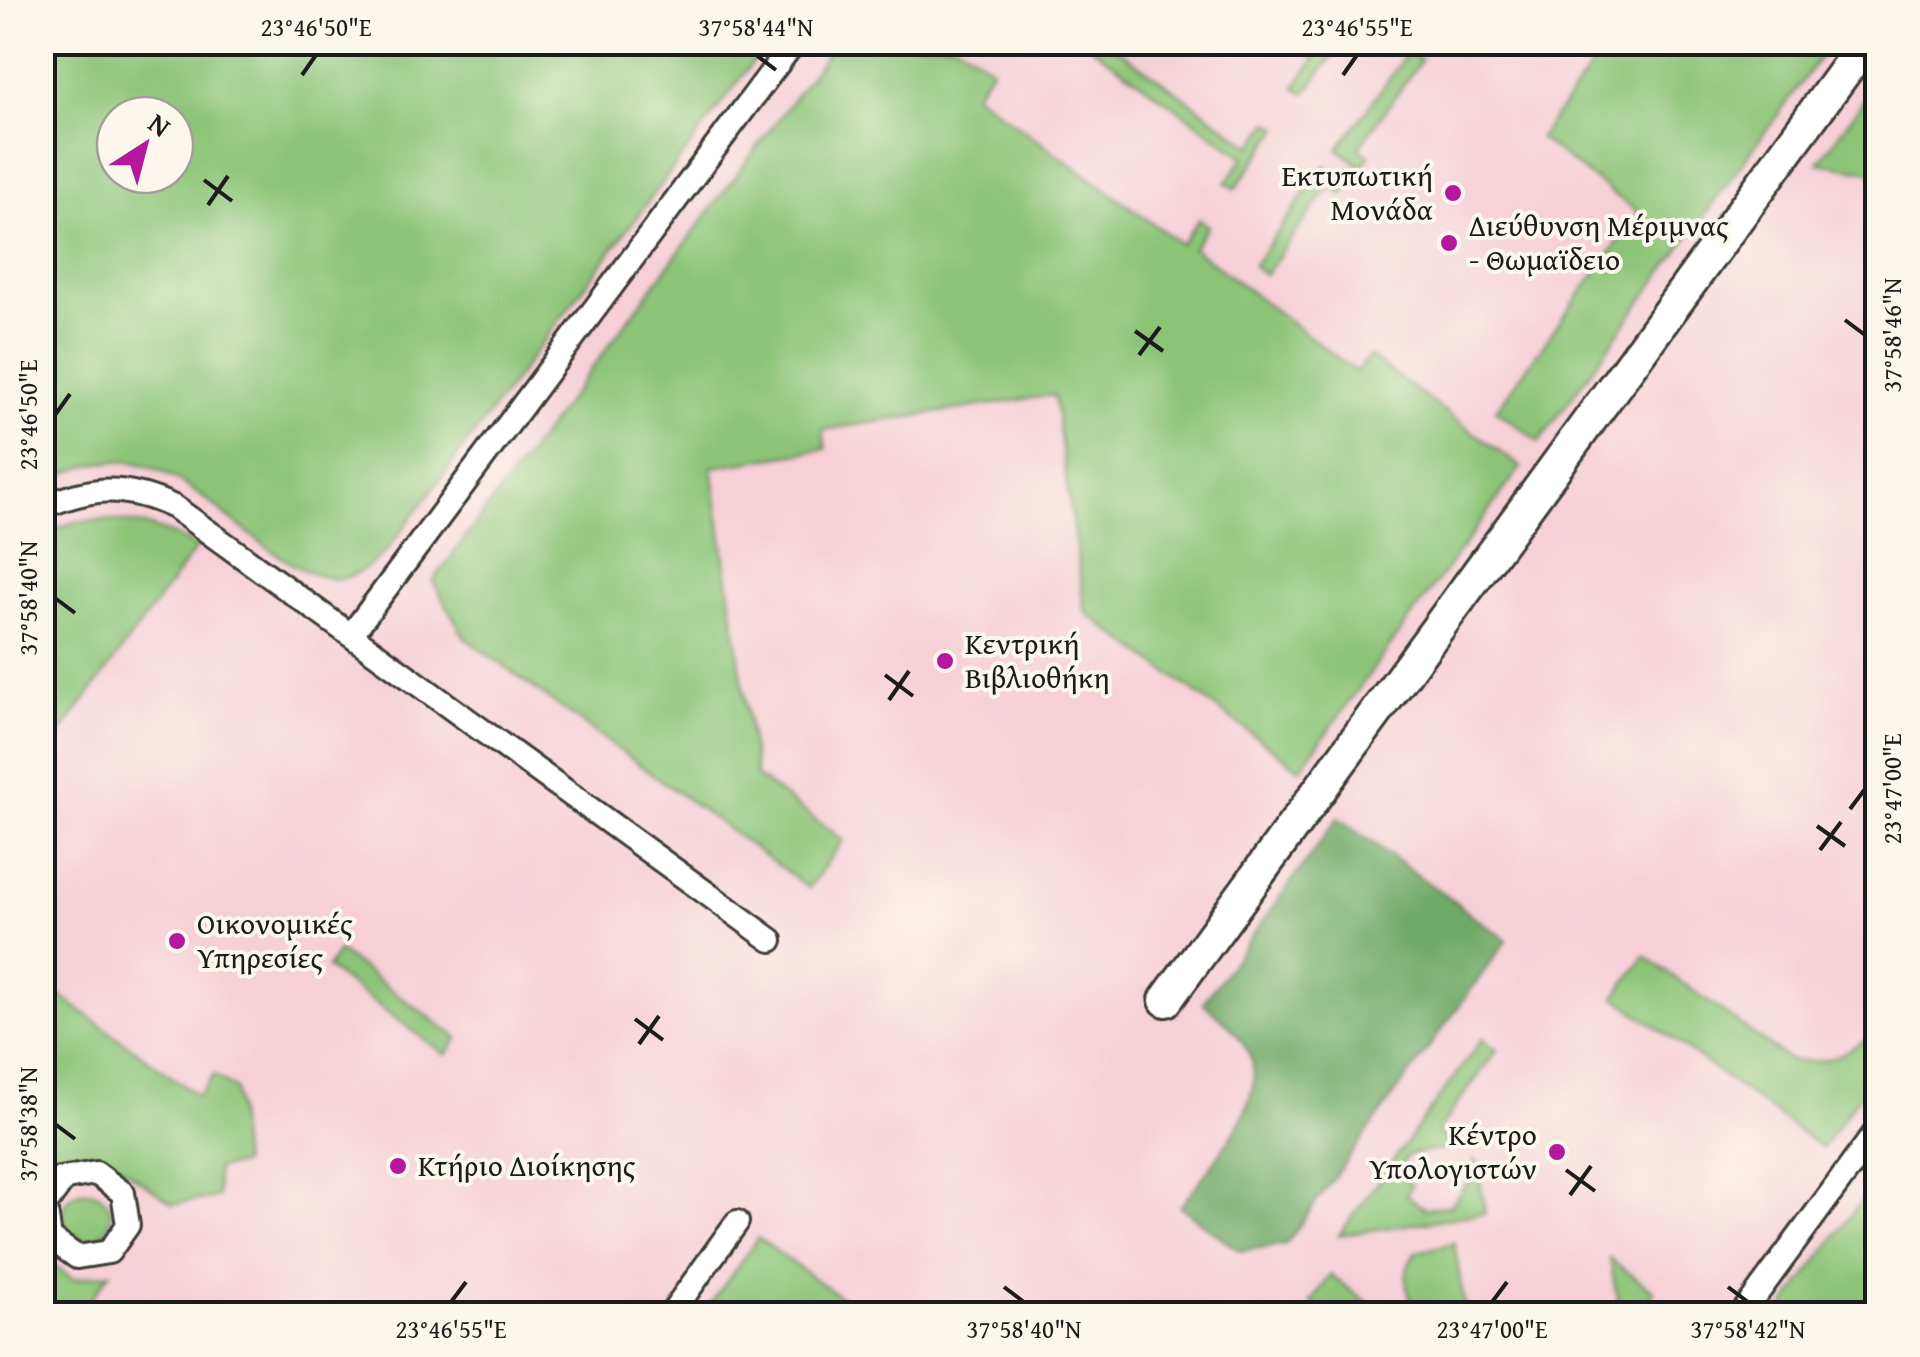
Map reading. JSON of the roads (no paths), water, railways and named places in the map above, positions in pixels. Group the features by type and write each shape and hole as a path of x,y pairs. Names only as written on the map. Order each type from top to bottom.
{"street":[{"path":"1166,1000 1866,42"}],"lane":[{"path":"352,635 794,42"},
{"path":"42,507 74,494 102,490 144,493 174,506 771,940"},
{"path":"1742,1314 1878,1129"},
{"path":"671,1314 737,1222"}],"place":[{"name":"Εκτυπωτική Μονάδα","path":"1453,193"},
{"name":"Διεύθυνση Μέριμνας - Θωμαϊδειο","path":"1449,243"},
{"name":"Κεντρική Βιβλιοθήκη","path":"945,661"},
{"name":"Οικονομικές Υπηρεσίες","path":"177,941"},
{"name":"Κέντρο Υπολογιστών","path":"1557,1152"},
{"name":"Κτήριο Διοίκησης","path":"398,1166"}]}
